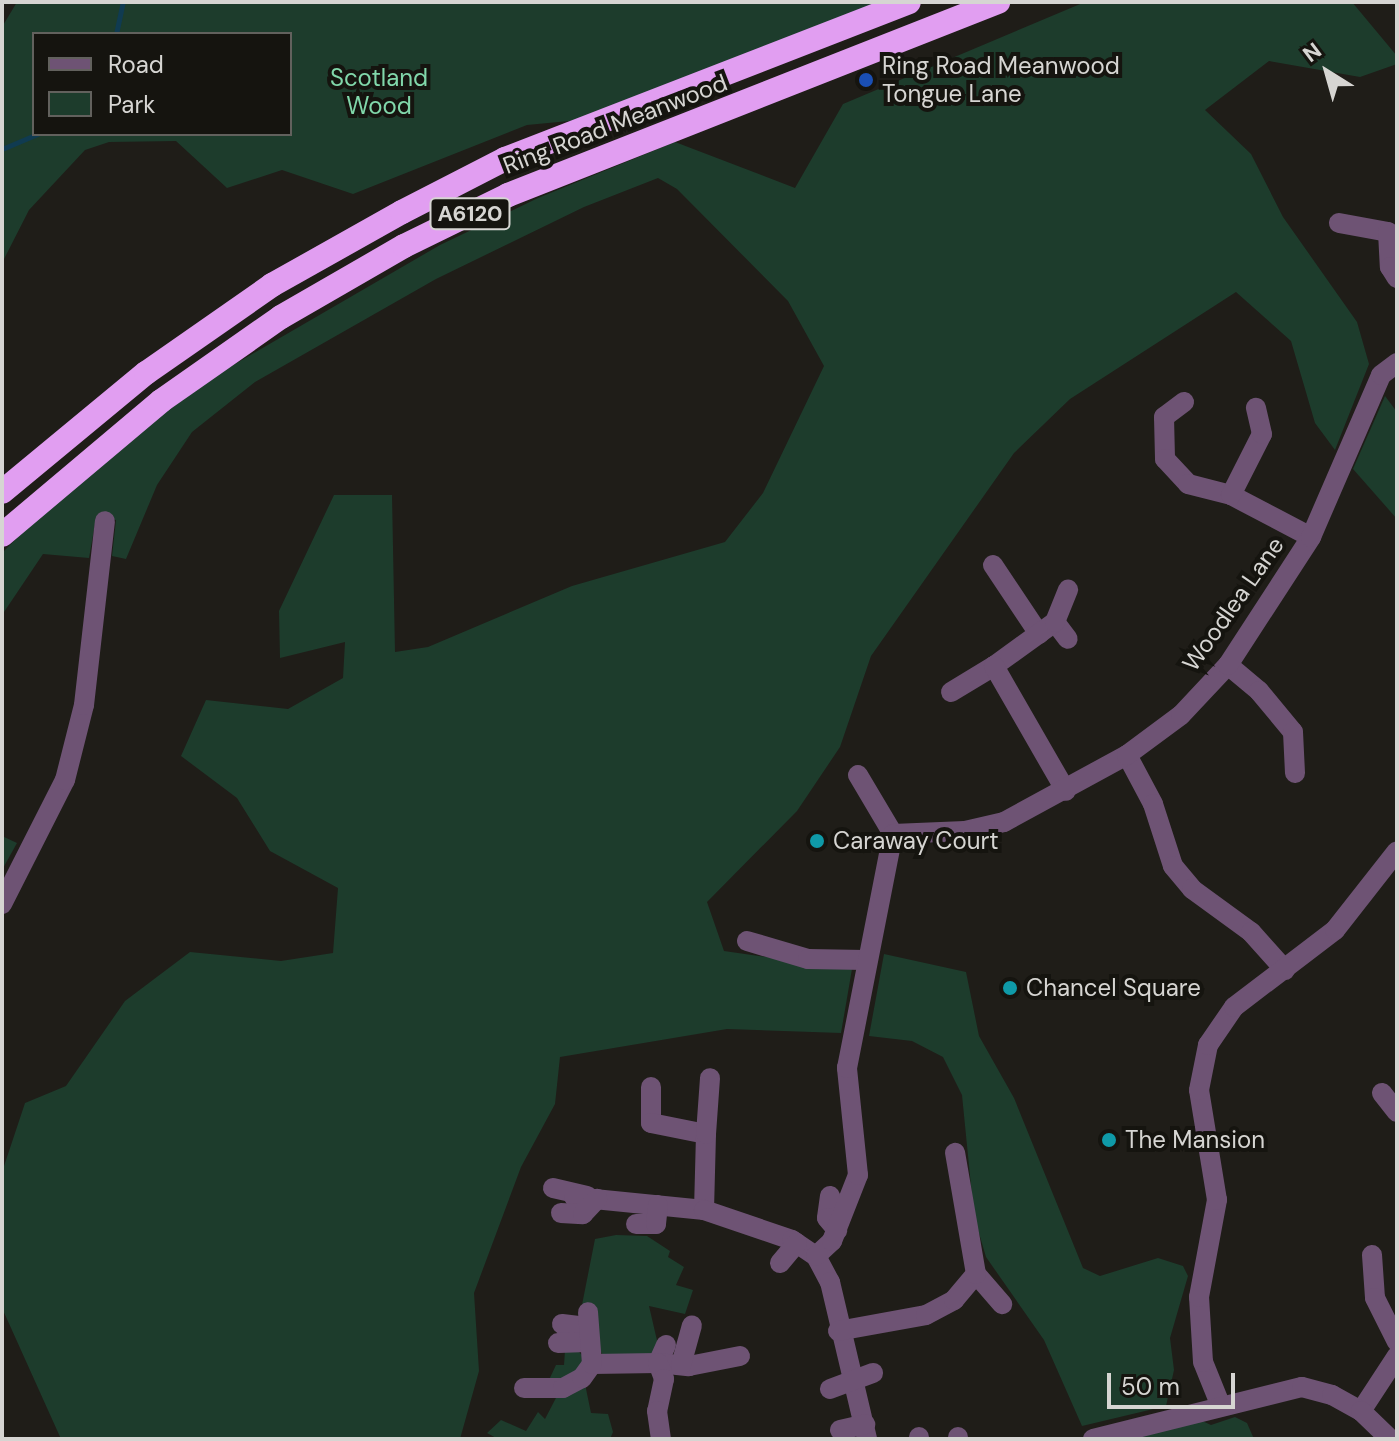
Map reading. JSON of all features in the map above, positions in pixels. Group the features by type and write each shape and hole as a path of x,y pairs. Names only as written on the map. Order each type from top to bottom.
{"highway":[{"name":"Ring Road Meanwood","path":"2,492 146,373 272,285 402,212 505,159 909,2"},
{"name":"Ring Road Meanwood","path":"2,535 161,401 281,317 404,246 508,195 998,2"}],"street":[{"path":"1339,223 1388,232 1390,267 1397,278"},
{"name":"Woodlea Lane","path":"893,834 965,831 1004,822 1066,791 1127,755 1181,715 1228,665 1311,537 1381,375 1397,363"},
{"path":"1184,402 1164,417 1165,459 1188,484 1231,495 1311,537"},
{"path":"1231,495 1262,434 1256,408"},
{"path":"2,904 65,780 84,705 105,521"},
{"path":"993,565 1047,628 1068,639"},
{"path":"951,692 1047,628 1068,590"},
{"path":"1228,665 1259,691 1293,732 1295,773"},
{"path":"994,666 1066,791"},
{"path":"1127,755 1153,804 1173,866 1192,889 1251,932 1285,970"},
{"path":"816,1256 837,1230 858,1175 847,1068 858,994 893,834 858,775"},
{"path":"1220,1404 1203,1362 1199,1297 1217,1200 1199,1090 1208,1045 1234,1007 1335,930 1397,851"},
{"path":"747,941 808,959 865,960"},
{"path":"704,1210 710,1078"},
{"path":"651,1087 651,1123 706,1134"},
{"path":"1382,1093 1397,1112"},
{"path":"955,1153 976,1274 1002,1304"},
{"path":"553,1188 577,1190 587,1198 704,1210 797,1243 816,1256 830,1282 838,1331 866,1432 840,1430"},
{"path":"830,1196 827,1218 837,1230"},
{"path":"561,1213 583,1214 587,1198"},
{"path":"636,1224 656,1224 658,1205"},
{"path":"780,1263 797,1243"},
{"path":"1372,1255 1375,1298 1397,1342"},
{"path":"838,1331 926,1315 954,1300 976,1274"},
{"path":"681,1365 692,1325"},
{"path":"524,1388 546,1398 582,1378 592,1364 587,1327 560,1334"},
{"path":"661,1439 657,1411 664,1379 662,1354"},
{"path":"592,1364 662,1354 681,1365 740,1356"},
{"path":"1361,1411 1397,1356"},
{"path":"830,1389 851,1378 873,1373"},
{"path":"1093,1439 1220,1404 1302,1387 1332,1395 1361,1411 1380,1436"}],"green space":[{"name":"Scotland Wood","path":"17,2 909,2 611,117 527,125 353,194 282,170 227,188 176,141 109,142 85,150 29,210 2,263 2,27"},
{"path":"1085,2 1352,2 1397,56 1397,64 1360,77 1269,61 1205,110 1251,154 1283,217 1357,322 1369,364 1335,450 1315,423 1291,341 1236,292 1070,399 1014,453 871,656 840,747 797,811 707,902 724,951 852,969 841,1033 727,1029 560,1057 555,1104 521,1167 474,1293 479,1371 460,1439 61,1439 2,1308 2,1172 25,1103 66,1086 125,1001 190,952 281,961 333,953 338,888 270,851 237,798 181,756 206,700 288,709 343,678 345,642 280,658 279,611 334,495 392,495 395,652 428,647 572,586 725,542 763,493 824,366 788,301 677,189 658,178 584,207 436,279 255,382 192,432 157,485 126,559 112,556 116,520 96,518 89,558 43,554 2,615 2,553 46,509 138,432 223,371 440,245 538,198 675,142 795,188 843,104"},
{"path":"1385,396 1397,412 1397,519 1353,469"},
{"path":"2,836 17,843 2,870"},
{"path":"884,954 966,972 979,1036 1014,1098 1083,1268 1100,1276 1158,1258 1183,1266 1188,1276 1170,1338 1174,1370 1166,1406 1082,1426 1044,1340 986,1257 974,1216 962,1095 943,1057 912,1041 869,1036"},
{"path":"616,1235 647,1236 670,1251 668,1257 684,1267 676,1285 693,1290 685,1314 649,1306 659,1349 650,1359 606,1362 581,1310 595,1239"},
{"path":"565,1350 578,1351 585,1358 572,1380 548,1382 556,1365 564,1365"},
{"path":"585,1384 591,1413 608,1414 613,1432 610,1439 498,1439 487,1433 501,1420 526,1431 538,1412 545,1419 557,1396"},
{"path":"1235,1417 1247,1423 1254,1439 1127,1439 1198,1419 1211,1425"}],"waterway":[{"path":"116,32 123,2"},
{"path":"2,149 33,136"}],"place":[{"name":"Ring Road Meanwood Tongue Lane","path":"866,80"},
{"name":"Caraway Court","path":"817,841"},
{"name":"Chancel Square","path":"1010,988"},
{"name":"The Mansion","path":"1109,1140"}]}
